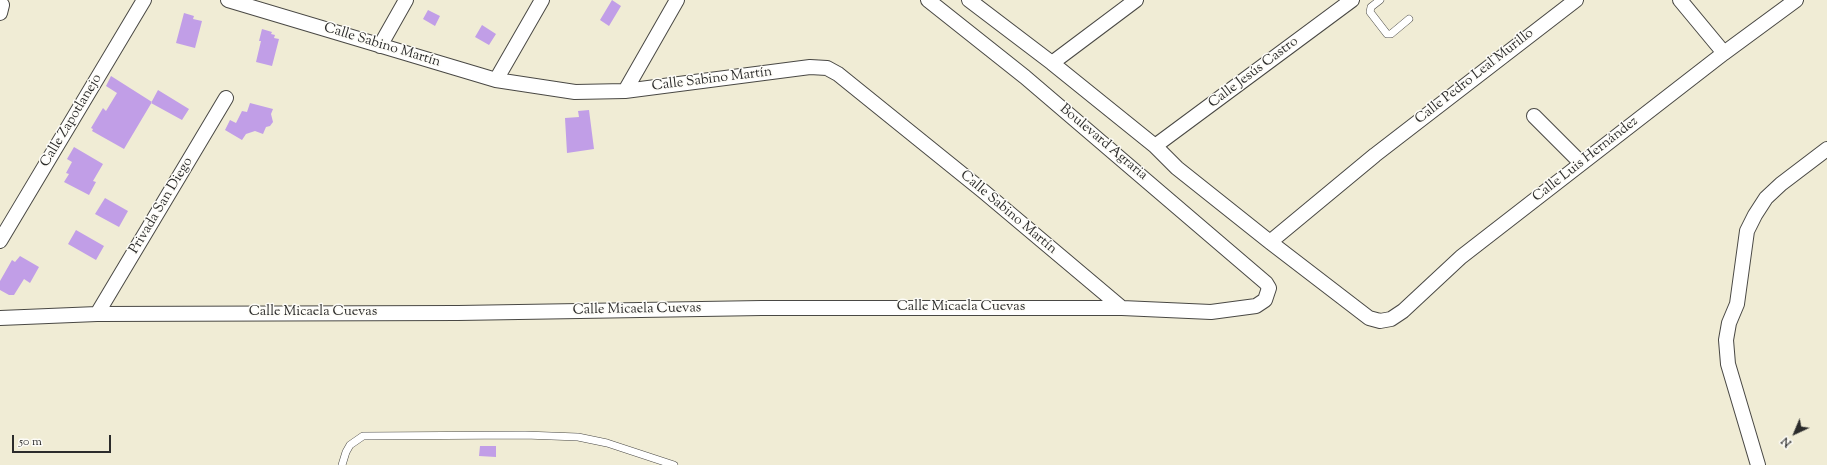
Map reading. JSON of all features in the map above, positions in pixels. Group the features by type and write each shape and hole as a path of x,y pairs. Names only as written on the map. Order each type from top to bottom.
{"street":[{"name":"Calle Zapotlanejo","path":"0,241 144,0"},
{"name":"Calle Sabino Martín","path":"228,0 269,6 380,46 496,80 575,92 625,91 810,67 827,68 838,74 983,191 1122,308"},
{"path":"380,46 406,0"},
{"path":"496,80 542,0"},
{"path":"625,91 678,0"},
{"name":"Boulevard Agraria","path":"928,0 1025,77 1266,283 1269,288 1268,293"},
{"path":"969,0 1052,63 1155,146 1177,168 1270,242"},
{"path":"1052,63 1136,0"},
{"name":"Calle Jesús Castro","path":"1155,146 1352,0"},
{"name":"Calle Pedro Leal Murillo","path":"1270,242 1375,155 1576,0"},
{"path":"1680,0 1724,53"},
{"name":"Calle Luis Hernández","path":"1270,242 1369,318 1380,321 1391,319 1404,310 1461,257 1724,53 1796,0"},
{"path":"0,2 2,5 0,13"},
{"name":"Privada San Diego","path":"97,314 226,98"},
{"path":"1534,116 1581,163"},
{"path":"1758,465 1728,364 1726,340 1728,323 1737,304 1747,231 1766,198 1781,184 1827,149"},
{"name":"Calle Micaela Cuevas","path":"0,318 97,314 458,313 762,308 1122,308 1211,312 1256,306 1265,300 1268,293"}],"lane":[{"path":"1380,0 1371,7 1370,12 1388,34 1391,34 1409,19"},
{"path":"342,465 346,452 350,446 363,436 525,435 578,437 607,442 674,465"}],"building":[{"path":"612,0 621,6 609,26 600,20"},
{"path":"428,10 440,16 435,26 423,19"},
{"path":"184,13 194,16 193,19 202,21 195,48 176,43"},
{"path":"482,25 496,34 489,45 475,37"},
{"path":"262,29 272,32 271,34 275,35 274,38 279,39 272,66 256,62"},
{"path":"111,76 152,102 124,149 92,131 93,129 91,128 103,108 106,111 117,93 106,86"},
{"path":"158,90 189,109 182,120 151,103"},
{"path":"250,103 273,109 271,114 273,122 270,126 266,127 263,134 255,131 246,134 242,140 225,130 230,120 236,123 242,111 247,112"},
{"path":"589,110 594,149 567,153 565,118 579,117 578,111"},
{"path":"74,147 103,164 93,181 96,182 89,195 64,182 69,174 66,173 72,162 67,159"},
{"path":"105,198 128,211 119,227 95,214"},
{"path":"76,230 104,246 96,260 68,244"},
{"path":"20,256 39,267 30,283 24,279 14,295 9,295 0,290 0,281 12,260 15,262"},
{"path":"480,446 496,446 496,457 479,456"}]}
